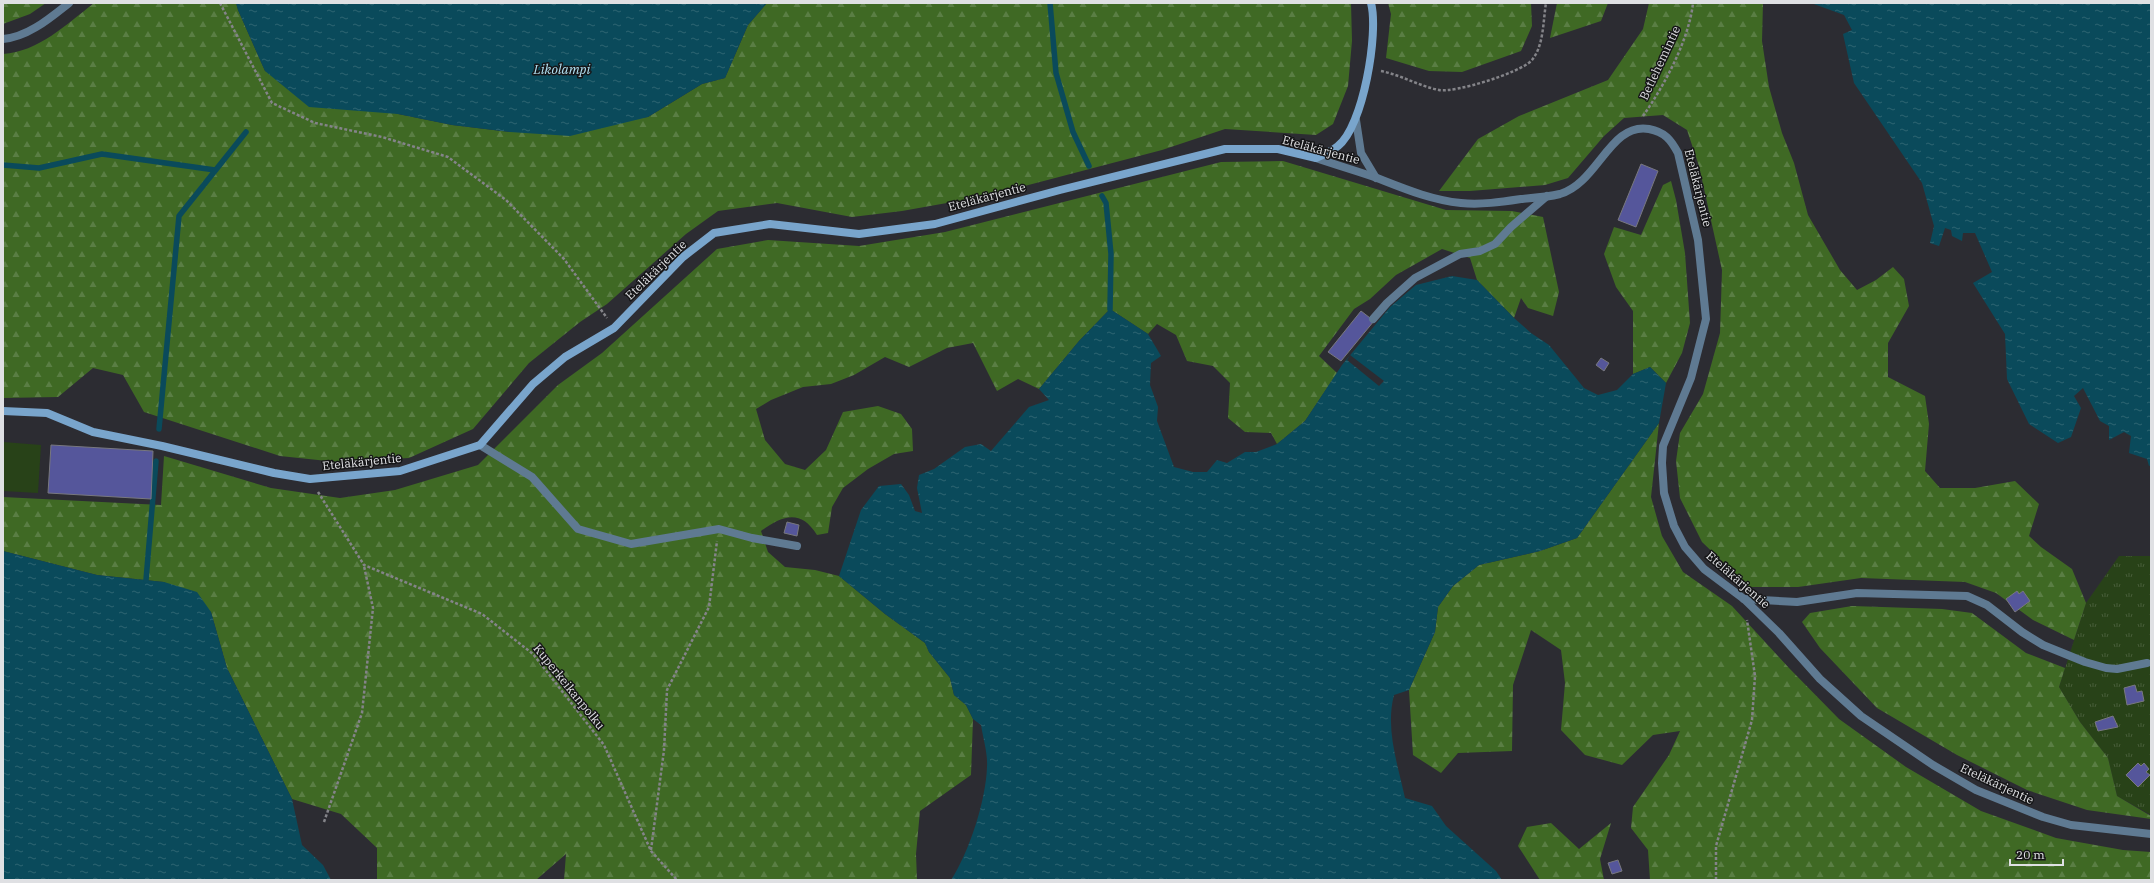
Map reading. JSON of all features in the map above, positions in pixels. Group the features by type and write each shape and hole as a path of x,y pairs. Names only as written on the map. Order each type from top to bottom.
{"street":[{"path":"3,39 9,39 44,23 69,3"},
{"path":"1316,158 1339,146 1356,120 1369,68 1374,27 1371,3"},
{"path":"1356,120 1361,153 1376,178"},
{"name":"Eteläkärjentie","path":"3,411 47,413 93,432 162,446 274,473 310,479 400,471 480,445 533,384 565,357 614,328 683,257 714,233 770,224 859,234 935,224 1060,190 1226,149 1278,149 1316,158 1376,178 1416,194 1462,203 1486,203 1547,196 1572,189 1592,172 1614,143 1634,128 1660,131 1671,140 1678,152 1698,240 1706,319 1691,378 1663,446 1662,463 1664,493 1674,526 1685,547 1704,569 1744,599 1779,633 1820,679 1861,716 1933,765 1964,783 1997,799 2043,817 2071,825 2151,834"},
{"path":"1373,319 1387,303 1415,278 1460,254 1480,251 1496,244 1511,227 1547,196"},
{"path":"480,445 532,477 578,529 631,544 719,529 752,538 797,546"},
{"path":"1744,599 1797,602 1857,593 1967,596 1987,605 2022,632 2043,645 2085,662 2106,668 2117,669 2146,663"}],"path":[{"path":"220,3 272,103 315,123 382,137 448,158 506,200 554,248 564,259 614,328"},
{"path":"1369,68 1399,74 1440,90 1459,89 1511,73 1531,61 1540,43 1546,3"},
{"name":"Betlehemintie","path":"1634,128 1655,100 1680,46 1694,3"},
{"path":"310,479 364,565 373,608 362,713 324,822"},
{"path":"651,851 664,750 667,690 709,607 719,529"},
{"name":"Kuperkeikanpolku","path":"364,565 482,614 533,654 604,744 651,851 677,880"},
{"path":"1716,880 1716,846 1752,720 1756,676 1744,599"}],"green space":[{"path":"3,3 46,3 30,14 3,24"},
{"path":"94,3 236,3 265,71 398,114 452,125 510,132 648,117 702,84 725,78 748,25 767,3 1351,3 1352,41 1348,86 1333,124 1316,135 1225,129 1162,150 986,196 902,211 852,217 777,203 718,211 686,234 607,304 580,322 529,363 473,429 409,458 337,462 280,456 144,412 123,375 93,368 58,397 3,398 3,54 16,52 40,43 63,28"},
{"path":"1388,3 1531,3 1532,26 1521,51 1462,72 1429,71 1386,58 1391,14"},
{"path":"1557,3 1608,3 1601,21 1550,38"},
{"path":"1649,3 1763,3 1762,41 1769,87 1782,133 1794,163 1808,215 1840,270 1857,290 1876,280 1893,267 1904,279 1909,306 1888,343 1888,377 1925,396 1929,424 1925,471 1940,488 1975,488 2015,481 2039,504 2029,536 2041,547 2072,569 2086,603 2074,640 2033,620 1996,593 1965,582 1861,578 1798,587 1749,587 1702,542 1680,498 1676,461 1680,433 1703,394 1720,333 1722,270 1699,166 1687,130 1663,115 1624,118 1604,136 1568,178 1545,185 1470,191 1439,191 1478,139 1519,116 1608,80 1643,29"},
{"path":"1283,161 1446,210 1512,211 1543,217 1559,292 1553,316 1528,308 1521,298 1514,318 1477,280 1470,258 1442,249 1396,275 1370,299 1354,309 1319,356 1337,373 1305,421 1277,444 1271,433 1245,432 1228,418 1230,383 1213,366 1187,361 1176,335 1157,324 1148,334 1110,309 1079,341 1039,389 1018,379 997,391 973,343 947,348 909,367 885,357 854,375 831,384 803,387 771,400 756,409 765,440 785,464 805,470 826,450 843,412 878,406 901,414 912,429 913,451 894,454 868,469 843,488 832,507 828,533 817,535 805,521 791,517 777,521 761,531 768,552 785,567 815,570 839,576 885,614 925,643 929,652 950,678 954,695 966,705 973,719 971,775 920,811 916,854 917,880 564,880 566,854 536,880 377,880 377,848 341,814 292,799 227,668 211,612 164,582 97,575 3,551 3,497 161,505 164,456 271,488 340,498 395,490 478,465 558,385 602,353 717,249 768,240 859,246 945,232 1221,162"},
{"path":"1671,181 1676,200 1685,253 1690,323 1682,353 1666,383 1650,367 1633,374 1633,311 1616,287 1604,254 1614,227 1641,235 1663,185"},
{"path":"1659,423 1651,497 1662,536 1683,572 1732,606 1789,668 1839,719 1906,767 1981,811 2056,838 2123,850 2151,852 2151,880 1650,880 1648,850 1631,828 1633,807 1669,755 1680,731 1653,735 1622,765 1585,755 1561,730 1565,683 1561,650 1531,630 1513,685 1512,751 1458,753 1441,773 1413,755 1409,690 1435,632 1438,607 1453,586 1479,565 1540,551 1577,538"},
{"path":"3,442 41,445 38,493 3,491"},
{"path":"2119,556 2151,556 2151,815 2117,796 2108,758 2080,722 2059,687 2086,603"},
{"path":"1852,606 1942,609 1972,613 2026,653 2065,668 2059,687 2080,722 2108,758 2117,796 2151,816 2151,819 2087,810 2027,790 1957,755 1877,708 1820,648 1802,622 1810,613"},
{"path":"1551,823 1579,849 1611,823 1600,859 1604,880 1540,880 1518,846 1527,827"}],"water":[{"name":"Likolampi","path":"236,3 767,3 748,25 725,78 702,84 648,117 570,136 510,132 452,125 398,114 309,107 265,71"},
{"path":"1811,3 2151,3 2151,465 2149,466 2147,459 2129,453 2131,436 2124,432 2109,440 2109,426 2100,421 2083,388 2074,396 2081,408 2071,437 2058,443 2029,424 2007,379 2005,334 1973,283 1992,272 1975,233 1963,233 1962,241 1952,236 1951,230 1945,228 1939,246 1930,243 1934,226 1922,183 1854,83 1843,34 1852,30 1844,15"},
{"path":"1452,276 1477,280 1514,318 1531,333 1549,345 1584,388 1598,395 1617,390 1633,374 1650,367 1666,383 1659,423 1577,538 1540,551 1479,565 1453,586 1438,607 1435,632 1409,690 1394,695 1391,721 1392,734 1396,760 1405,798 1432,806 1446,826 1496,871 1502,880 951,880 964,856 980,810 986,780 987,757 985,746 981,725 973,719 966,705 954,695 950,678 929,652 925,643 885,614 839,576 861,510 879,486 901,484 909,495 915,511 922,513 917,488 919,475 934,469 965,447 981,444 991,451 1029,407 1049,400 1039,389 1079,341 1110,309 1148,334 1161,356 1151,363 1150,385 1158,407 1157,421 1174,467 1193,472 1207,472 1217,460 1227,463 1245,452 1256,452 1277,444 1305,421 1342,365 1390,307 1416,285"},
{"path":"3,551 97,575 164,582 197,592 211,612 227,668 292,799 302,845 323,865 331,880 3,880"}],"pier":[{"path":"1350,355 1384,381 1379,386 1347,360"}],"building":[{"path":"1641,164 1658,171 1636,227 1618,220"},
{"path":"1361,311 1374,321 1341,361 1328,352"},
{"path":"1601,358 1609,363 1604,371 1596,365"},
{"path":"51,445 153,451 151,499 48,493"},
{"path":"787,522 799,525 797,536 784,533"},
{"path":"2017,591 2019,594 2023,591 2030,601 2015,612 2006,599"},
{"path":"2135,685 2137,692 2142,691 2144,701 2127,705 2124,688"},
{"path":"2113,716 2118,727 2098,731 2095,722"},
{"path":"2138,763 2141,766 2144,763 2149,769 2146,772 2150,775 2138,787 2126,775"},
{"path":"1618,860 1622,871 1612,874 1608,863"}],"waterway":[{"path":"1050,3 1056,73 1073,132 1089,166"},
{"path":"159,429 179,216 246,132"},
{"path":"3,165 39,168 102,154 215,170"},
{"path":"1102,196 1106,203 1111,254 1110,309"},
{"path":"146,580 156,461"}]}
